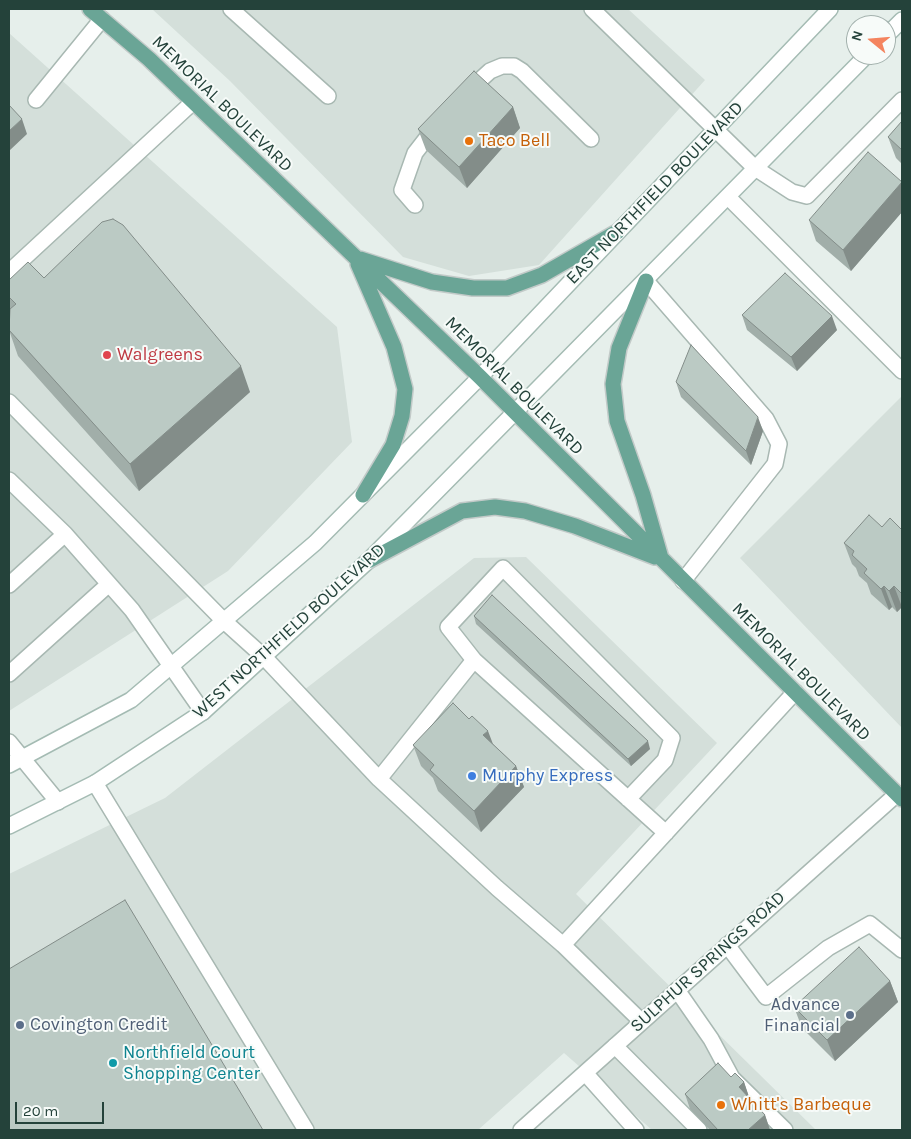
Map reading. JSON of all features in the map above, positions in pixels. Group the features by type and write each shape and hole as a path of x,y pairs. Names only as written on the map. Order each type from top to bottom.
{"main road":[{"path":"231,9 328,96"},
{"path":"592,9 755,168 792,192 807,196 902,100"},
{"name":"EAST NORTHFIELD BOULEVARD","path":"480,377 830,9"},
{"path":"36,100 96,14"},
{"name":"MEMORIAL BOULEVARD","path":"96,14 149,59 480,377 899,797"},
{"path":"515,413 857,65"},
{"path":"456,104 490,71 502,66 514,66 591,139"},
{"path":"9,272 193,102"},
{"path":"415,205 402,190 415,154 443,118"},
{"path":"728,197 902,370"},
{"path":"356,258 432,282 473,288 507,288 542,275 617,232"},
{"path":"356,258 394,347 405,389 402,416 393,445 363,495"},
{"path":"646,281 619,348 613,384 617,421 643,495 662,560"},
{"path":"646,281 766,419 779,444 776,464 683,581"},
{"path":"9,765 130,700 315,544 480,377"},
{"path":"9,402 224,621 264,657 379,778 497,888 563,945 641,1021"},
{"name":"WEST NORTHFIELD BOULEVARD","path":"9,826 96,783 203,712 368,561 515,413"},
{"path":"9,480 65,534 132,610 203,712"},
{"path":"368,561 462,511 495,507 525,511 575,526 662,560"},
{"path":"9,585 65,534"},
{"path":"628,799 666,760 672,738 503,568 448,627 474,660 628,799 666,833"},
{"path":"9,674 109,584"},
{"path":"379,778 474,660"},
{"path":"563,945 795,692"},
{"path":"9,742 58,802"},
{"path":"96,783 306,1130"},
{"name":"SULPHUR SPRINGS ROAD","path":"521,1130 586,1074 641,1021 726,945 899,797"},
{"path":"726,945 766,998 828,948 870,924 902,950"},
{"path":"676,990 711,1039 732,1078 785,1130"},
{"path":"615,1046 698,1130"},
{"path":"586,1074 636,1130"}],"shaded area":[{"path":"152,9 628,9 705,80 539,265 469,276 403,257 230,81"},
{"path":"9,33 337,327 352,442 228,571 9,711"},
{"path":"902,396 902,728 740,558"},
{"path":"526,557 717,743 576,894 816,1130 652,1130 564,1053 478,1130 9,1130 9,874 165,798 474,558"}],"building":[{"path":"474,71 513,107 459,167 418,129"},
{"path":"9,105 22,119 9,131"},
{"path":"902,121 902,150 888,137"},
{"path":"868,152 902,182 843,250 809,220"},
{"path":"113,219 123,225 241,366 130,464 9,330 10,309 16,304 9,297 9,280 28,262 44,278 102,222"},
{"path":"785,273 832,316 791,357 742,315"},
{"path":"691,345 758,417 746,451 676,382"},
{"path":"869,515 882,527 890,518 902,530 902,594 894,586 889,591 884,586 881,589 864,573 867,569 852,555 854,551 844,543"},
{"name":"Murphy Express","path":"492,595 648,741 628,759 474,616"},
{"name":"Murphy Express","path":"453,703 469,719 472,716 488,731 483,735 516,766 474,811 430,770 434,765 413,745"},
{"name":"Northfield Court Shopping Center","path":"125,900 263,1130 9,1130 9,969"},
{"path":"859,947 890,981 827,1040 794,1007"},
{"name":"Whitt's Barbeque","path":"718,1063 731,1077 735,1073 744,1082 739,1087 765,1115 748,1130 718,1130 685,1094"}],"place":[{"name":"Taco Bell","path":"469,141"},
{"name":"Walgreens","path":"107,355"},
{"name":"Murphy Express","path":"472,776"},
{"name":"Advance Financial","path":"850,1015"},
{"name":"Covington Credit","path":"20,1025"},
{"name":"Northfield Court Shopping Center","path":"113,1063"},
{"name":"Whitt's Barbeque","path":"721,1105"}]}
